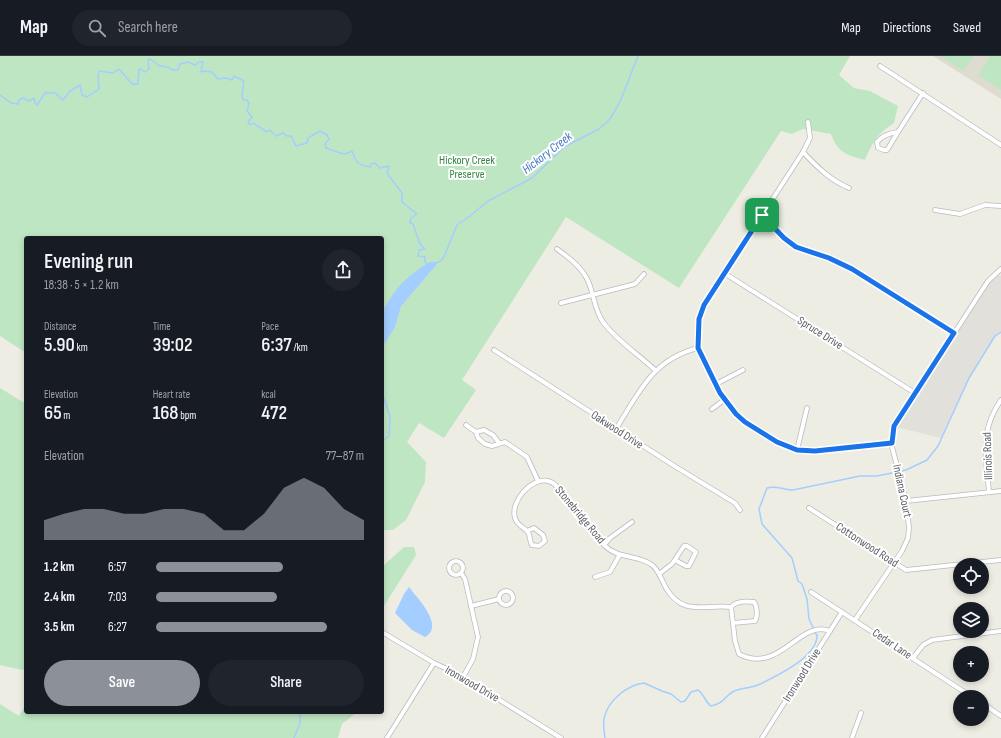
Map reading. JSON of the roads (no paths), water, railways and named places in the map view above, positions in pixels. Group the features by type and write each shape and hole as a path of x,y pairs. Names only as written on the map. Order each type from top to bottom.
{"street":[{"path":"880,66 1001,145"},
{"path":"898,132 890,133 880,139 877,142 878,148 887,150 923,93"},
{"path":"808,122 810,138 803,152 704,305 699,319 698,348 724,400 736,414 749,425 777,442 797,450 815,451 892,443 894,426 988,281 997,275 1001,269"},
{"path":"803,152 825,174 838,183 849,188"},
{"path":"935,210 960,214 985,205 1001,206"},
{"path":"762,215 784,238 796,247 829,258 852,269 954,333"},
{"path":"557,249 576,264 586,278 599,315 616,338 655,370"},
{"name":"Spruce Drive","path":"724,273 915,393"},
{"path":"561,303 635,284 644,274"},
{"path":"997,275 1001,278"},
{"path":"616,429 644,383 655,370 673,356 698,348"},
{"name":"Oakwood Drive","path":"494,350 616,429 735,503 740,510"},
{"path":"716,384 743,370"},
{"path":"712,409 724,400"},
{"name":"Illinois Road","path":"989,492 985,445 986,428 1001,400"},
{"path":"797,450 807,408"},
{"path":"466,424 476,432 478,438 485,444 492,446 505,442 527,457 538,481 524,492 515,508 515,518 520,526 527,531 532,545 539,546 545,541 545,537 534,528 527,531"},
{"path":"476,432 484,430 493,436 499,443"},
{"name":"Indiana Court","path":"855,620 894,563 908,538 909,528 906,501 892,443"},
{"name":"Stonebridge Road","path":"538,481 549,481 558,487 568,505 580,518 592,527 604,545 619,556 646,561 653,565 667,589 677,602 689,607 706,608 731,607 734,604 747,602 753,602 756,605 757,618 755,621 733,623"},
{"path":"906,501 1001,491"},
{"name":"Cottonwood Road","path":"809,508 906,570 1001,560"},
{"path":"604,545 610,538 632,522"},
{"path":"659,574 669,567 686,546 697,554 688,566 675,560"},
{"path":"595,577 610,572 619,556"},
{"path":"461,573 465,579 477,633 477,646 473,659 463,677"},
{"name":"Cedar Lane","path":"811,592 961,690"},
{"path":"472,606 499,599"},
{"path":"731,607 735,642 740,654 750,660 767,658 777,654 800,636 805,634 824,629 830,631"},
{"name":"Ironwood Drive","path":"762,738 842,612"},
{"path":"913,658 923,644 932,640 1001,631"},
{"name":"Ironwood Drive","path":"384,633 434,664 463,677 561,738"},
{"path":"387,738 434,664"},
{"path":"989,708 1001,716"},
{"path":"852,738 861,713"}],"water":[{"path":"430,262 437,262 437,264 401,306 395,327 384,343 384,314 390,300 400,285"},
{"path":"409,587 423,604 431,619 431,632 425,637 412,630 395,613"}],"waterway":[{"name":"Hickory Creek","path":"437,263 443,259 457,225 488,201 532,178 564,147 599,129 610,119 620,102 638,56"},
{"path":"0,95 11,103 18,104 19,100 23,98 29,101 34,98 37,105 45,93 55,93 63,100 70,91 80,85 82,95 87,97 99,89 99,71 113,73 119,69 132,84 138,84 139,69 145,72 149,69 148,60 150,59 160,66 168,67 172,70 178,70 180,64 188,62 195,65 199,62 203,62 201,72 212,72 218,79 225,78 232,80 234,76 244,81 242,94 243,100 247,100 249,103 247,111 252,117 248,122 250,125 253,123 267,132 270,130 276,136 283,133 287,136 291,136 296,146 307,143 308,138 320,131 327,135 329,139 325,144 326,148 345,154 352,151 357,162 365,166 370,167 371,164 375,163 380,168 389,166 387,173 402,193 402,202 417,214 411,218 410,223 413,224 420,244 425,249 419,250 418,256 425,257 425,262 428,265"},
{"name":"Hickory Creek","path":"384,310 394,295"},
{"path":"817,636 809,619 807,599 802,584 798,581 792,558 762,524 759,509 767,488 774,487 793,490 860,476 877,476 906,470 927,460 938,446 969,378 995,336 1001,332"},
{"name":"Hickory Creek","path":"384,399 390,416 389,436 384,440"},
{"path":"605,738 604,719 609,706 613,700 631,687 644,683 671,694 681,702 685,701 691,692 698,690 711,706 716,705 722,702 734,691 758,685 775,677 794,665 811,651 817,635"},
{"name":"Hickory Creek","path":"294,738 300,723 300,714"}],"park label":[{"name":"Hickory Creek Preserve","path":"467,167"}]}
